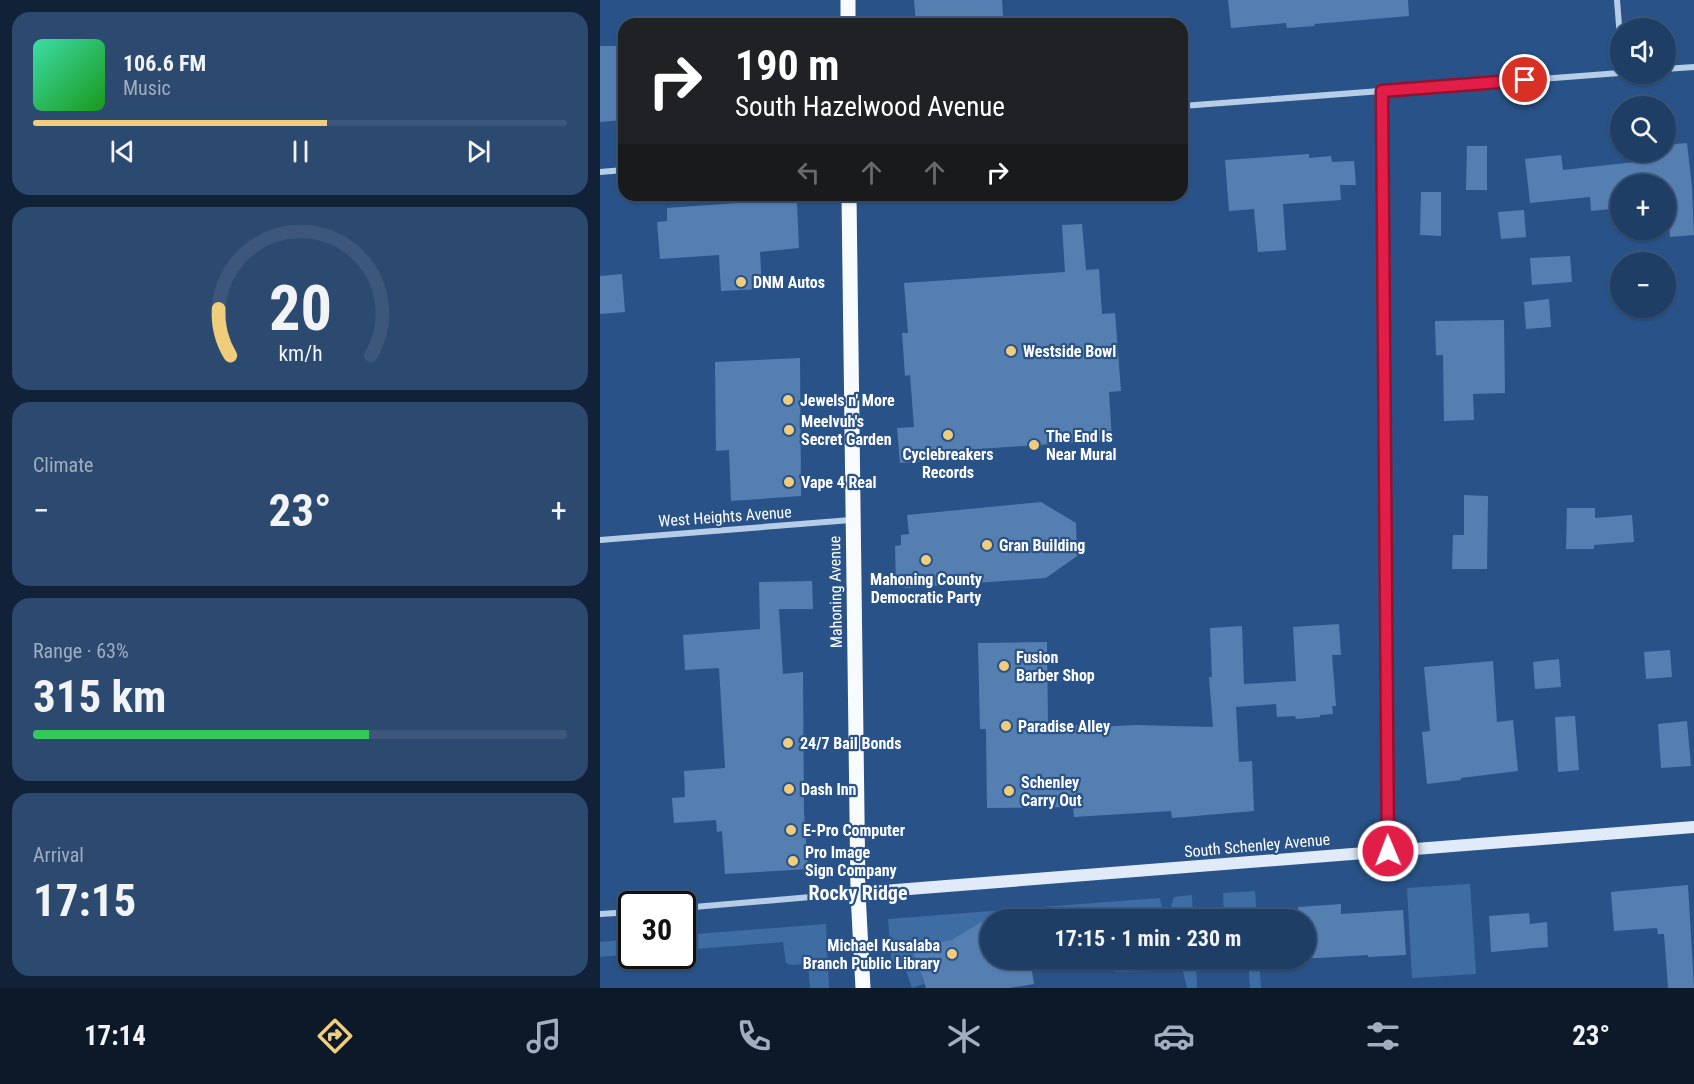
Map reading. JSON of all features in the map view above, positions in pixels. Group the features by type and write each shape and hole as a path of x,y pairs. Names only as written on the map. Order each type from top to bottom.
{"main road":[{"path":"848,0 848,18"},
{"name":"Mahoning Avenue","path":"849,201 858,893 863,988"}],"street":[{"path":"1617,0 1618,18"},
{"path":"1676,68 1694,67"},
{"path":"1188,106 1610,74"},
{"path":"1382,91 1388,851"},
{"path":"600,172 618,170"},
{"name":"West Heights Avenue","path":"600,540 852,520"},
{"name":"South Schenley Avenue","path":"858,893 1694,827"},
{"path":"696,907 858,893"},
{"path":"600,914 618,913"}],"shaded area":[{"path":"1470,884 1476,974 1412,978 1407,888"},
{"path":"1255,891 1256,909 1224,909 1223,893"},
{"path":"1192,895 1193,909 1171,909 1174,897"},
{"path":"1160,898 1162,909 1018,909"},
{"path":"980,912 980,923 946,943 912,949 924,984 912,988 905,967 892,968 888,919"},
{"path":"826,924 829,988 810,988 808,964 786,963 783,942 696,949 696,934"},
{"path":"618,940 618,955 600,957 600,942"},
{"path":"1113,969 1167,969 1162,971 1115,972"},
{"path":"1182,969 1196,969 1197,988 1187,988"},
{"path":"1249,969 1260,969 1261,988 1250,988"}],"building":[{"path":"914,0 1002,0 1003,16 916,18"},
{"path":"1228,0 1408,0 1409,16 1287,28 1286,23 1231,28"},
{"path":"600,46 616,46 618,120 600,122"},
{"path":"1687,143 1694,235 1676,236 1676,174 1610,174 1610,209 1591,211 1590,197 1530,203 1525,159 1561,155 1563,170 1635,162 1676,162 1676,144"},
{"path":"1467,146 1487,146 1487,190 1466,190"},
{"path":"1309,154 1309,158 1331,156 1332,162 1354,161 1356,185 1340,185 1341,200 1283,204 1286,250 1258,252 1254,209 1229,211 1225,160"},
{"path":"1421,192 1441,192 1441,236 1420,235"},
{"path":"737,201 794,201 797,203 799,248 760,252 762,289 721,291 719,255 660,259 657,222 667,221 667,208 737,203"},
{"path":"1524,210 1526,237 1501,239 1498,212"},
{"name":"Westside Bowl","path":"1082,224 1086,270 1099,269 1102,314 1115,313 1121,391 1109,392 1112,440 979,449 979,454 928,457 928,461 900,463 897,428 914,427 910,375 905,376 902,333 908,333 904,283 1065,272 1062,225"},
{"path":"1570,256 1572,282 1532,285 1530,258"},
{"path":"622,274 625,312 600,314 600,276"},
{"path":"1549,299 1551,327 1526,329 1524,302"},
{"path":"1504,320 1505,393 1473,394 1474,420 1444,421 1443,355 1436,355 1435,321"},
{"path":"800,358 801,496 731,501 729,450 716,451 715,362"},
{"path":"1464,495 1488,496 1487,569 1452,569 1453,535 1464,535"},
{"name":"Gran Building","path":"1041,502 1076,523 1077,556 1046,578 905,588 905,584 896,585 895,546 901,545 901,535 909,534 907,515"},
{"path":"1567,508 1595,508 1595,518 1632,515 1634,542 1594,545 1594,549 1566,549"},
{"path":"812,581 813,609 779,609 783,674 803,672 804,814 808,869 725,874 722,831 717,832 716,820 674,823 672,798 685,797 684,771 725,768 719,668 685,670 683,635 760,629 759,582"},
{"path":"1339,624 1341,655 1332,655 1336,706 1332,706 1333,714 1296,719 1295,716 1277,717 1276,704 1236,707 1239,762 1252,761 1254,811 1172,818 1171,811 1074,817 1073,807 987,808 986,729 980,729 978,643 1047,642 1048,726 1079,725 1079,728 1135,725 1213,727 1209,677 1212,677 1210,628 1242,626 1244,684 1296,681 1293,627"},
{"path":"1670,650 1672,677 1646,679 1644,652"},
{"path":"1559,659 1561,687 1535,689 1533,662"},
{"path":"1493,661 1497,722 1513,720 1518,771 1427,784 1422,732 1430,731 1424,667"},
{"path":"1575,716 1579,770 1558,772 1555,717"},
{"path":"1687,721 1691,766 1661,768 1658,724"},
{"path":"1688,885 1694,988 1668,988 1664,934 1658,934 1657,928 1614,931 1611,892"},
{"path":"1341,904 1341,914 1403,910 1406,955 1316,958 1316,909 1298,909 1298,907"},
{"path":"1529,913 1530,924 1547,922 1548,947 1491,952 1489,916"},
{"name":"Michael Kusalaba Branch Public Library","path":"980,923 980,969 1032,969 1034,984 1009,988 926,988 912,949 951,940"}],"place":[{"name":"DNM Autos","path":"741,282"},
{"name":"Westside Bowl","path":"1011,351"},
{"name":"Jewels n' More","path":"788,400"},
{"name":"Meelvuh's Secret Garden","path":"789,430"},
{"name":"Cyclebreakers Records","path":"948,435"},
{"name":"The End Is Near Mural","path":"1034,445"},
{"name":"Vape 4 Real","path":"789,482"},
{"name":"Gran Building","path":"987,545"},
{"name":"Mahoning County Democratic Party","path":"926,560"},
{"name":"Fusion Barber Shop","path":"1004,666"},
{"name":"Paradise Alley","path":"1006,726"},
{"name":"24/7 Bail Bonds","path":"788,743"},
{"name":"Dash Inn","path":"789,789"},
{"name":"Schenley Carry Out","path":"1009,791"},
{"name":"E-Pro Computer","path":"791,830"},
{"name":"Pro Image Sign Company","path":"793,861"},
{"name":"Michael Kusalaba Branch Public Library","path":"952,954"}],"district":[{"name":"Rocky Ridge","path":"858,893"}],"route":[{"path":"1388,851 1382,91 1525,80"}]}
